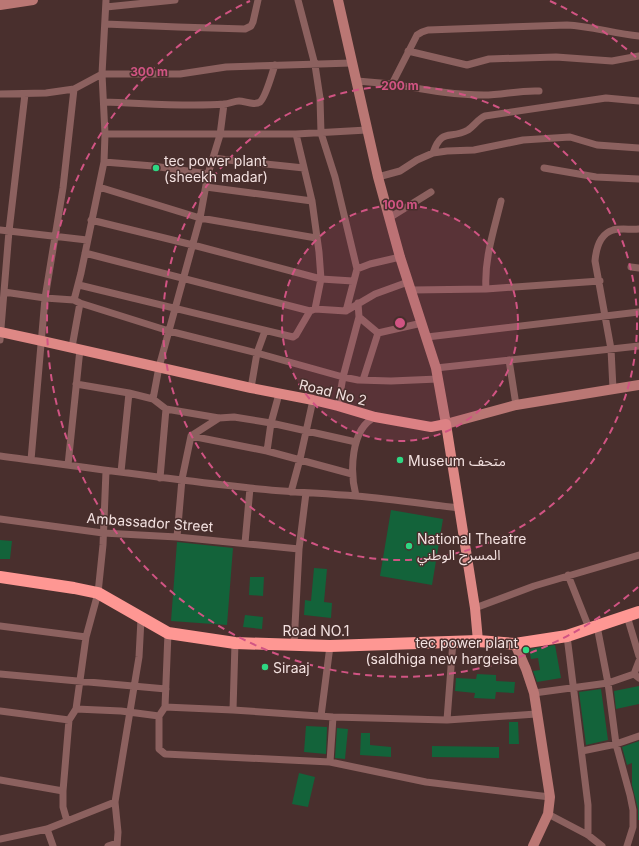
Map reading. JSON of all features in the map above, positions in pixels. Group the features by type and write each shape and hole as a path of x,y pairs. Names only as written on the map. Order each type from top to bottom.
{"highway":[{"name":"Road NO.1","path":"0,577 98,593 168,633 235,643 330,646 478,641 515,644 567,636 639,612"}],"main road":[{"name":"Road No 2","path":"0,335 76,348 278,394 313,400 375,417 431,427 446,424"},
{"path":"446,424 475,608 478,641"}],"street":[{"path":"0,6 33,0"},
{"path":"68,465 76,384 77,302 79,284 104,162 105,134 102,74 106,3 174,0"},
{"path":"105,24 245,28 251,26 253,22 258,0"},
{"path":"298,0 315,65 320,98 321,133 335,177 357,269 346,311"},
{"path":"338,0 378,177 400,257 436,368 446,424 516,405 639,385"},
{"path":"392,84 417,35 428,30 567,25 587,26 616,33 639,36"},
{"path":"408,51 467,65 489,59 556,57 612,61 639,56"},
{"path":"0,94 25,94 74,89 102,74 180,74 226,67 352,64"},
{"path":"104,102 224,104 238,101 253,104 260,102 265,93 275,65"},
{"path":"357,81 392,84 447,94 464,95 539,91"},
{"path":"31,460 45,298 63,188 74,89"},
{"path":"0,335 9,231 25,94"},
{"path":"433,153 436,144 441,138 469,130 478,120 485,116 606,98 639,101"},
{"path":"153,399 159,367 182,279 193,245 200,218 208,174 220,135 224,104"},
{"path":"105,134 296,134 367,130"},
{"path":"79,284 265,331 293,337 295,336 312,310 321,279 312,201 296,134"},
{"path":"378,177 400,171 416,160 433,153 474,150 523,140 561,137 576,138 597,145 639,148"},
{"path":"214,158 304,168"},
{"path":"104,162 153,166 208,174"},
{"path":"544,168 596,177 639,179"},
{"path":"99,187 200,218 316,238"},
{"path":"206,187 312,201"},
{"path":"389,218 431,192"},
{"path":"486,289 485,273 487,256 500,201"},
{"path":"91,220 321,279 353,280"},
{"path":"613,389 611,349 600,281 595,261 597,247 600,240 608,232 614,230 639,229"},
{"path":"0,230 87,240"},
{"path":"85,253 182,279 312,310 346,311 375,294 410,286 486,289 600,281"},
{"path":"357,269 370,264 400,257"},
{"path":"631,267 639,268"},
{"path":"4,292 77,302 169,331 257,353 343,377 363,380 392,381 438,379"},
{"path":"338,406 343,377 359,317 358,303"},
{"path":"427,337 639,312"},
{"path":"359,317 378,333"},
{"path":"378,333 422,324"},
{"path":"251,388 257,353 265,331"},
{"path":"363,380 378,333"},
{"path":"436,368 639,346"},
{"path":"509,360 516,405"},
{"path":"76,384 129,392 153,399 166,409 219,418 234,418 271,423 356,442"},
{"path":"121,472 129,392"},
{"path":"267,451 271,423 278,394"},
{"path":"291,492 313,400"},
{"path":"160,478 166,409"},
{"path":"356,496 352,474 356,442 365,424 375,417"},
{"path":"177,537 182,479 191,436 219,418"},
{"path":"191,436 267,451 352,474"},
{"path":"0,456 160,478 182,479 291,492 356,496 459,508"},
{"path":"67,820 63,807 62,791 69,720 76,709 86,637 98,593 106,471"},
{"path":"245,543 250,488"},
{"path":"294,645 299,549 306,493"},
{"name":"Ambassador Street","path":"0,519 103,533 177,537 299,549"},
{"path":"475,608 568,575 639,555"},
{"path":"568,575 593,627 608,683 616,744 630,795 636,827 627,846"},
{"path":"627,616 639,656"},
{"path":"108,846 117,844 118,832 115,802 139,657 141,618"},
{"path":"0,626 86,637"},
{"path":"168,633 165,707 158,716 159,749 165,754 330,762 426,782 550,797"},
{"path":"567,636 588,805 588,835"},
{"path":"447,720 453,641"},
{"path":"233,710 235,643"},
{"path":"515,644 526,669 534,693 536,714 550,797 548,814 533,846"},
{"path":"322,716 330,646"},
{"path":"534,693 608,683 636,676 639,661"},
{"path":"0,674 166,689"},
{"path":"165,707 333,717 447,720 536,714"},
{"path":"76,709 121,711 158,716"},
{"path":"0,711 69,720"},
{"path":"330,762 333,717"},
{"path":"582,751 616,744 639,736"},
{"path":"0,780 62,791"},
{"path":"0,839 47,829 115,802"},
{"path":"548,814 588,835 602,846"},
{"path":"47,829 53,846"}],"building":[{"path":"391,510 443,519 432,585 380,576"},
{"path":"0,540 12,541 10,559 0,559"},
{"path":"177,542 233,548 227,625 171,621"},
{"path":"314,568 327,569 324,602 332,603 331,618 304,615 305,600 311,601"},
{"path":"250,577 264,577 263,596 249,595"},
{"path":"245,615 263,617 262,629 243,627"},
{"path":"555,645 561,678 537,682 533,671 540,670 538,658 531,659 529,649"},
{"path":"477,674 496,675 496,681 515,682 514,693 496,692 495,699 474,698 475,693 455,691 456,678 476,679"},
{"path":"639,686 639,704 616,709 614,691"},
{"path":"601,689 608,740 586,745 579,692"},
{"path":"509,722 518,722 519,744 509,744"},
{"path":"306,726 327,727 326,754 304,752"},
{"path":"337,728 348,729 345,759 335,758"},
{"path":"361,733 370,733 370,745 391,747 391,757 360,755"},
{"path":"639,741 638,820 638,809 632,785 632,763 627,765 622,747"},
{"path":"432,746 499,747 499,758 432,757"},
{"path":"299,773 315,777 308,807 292,804"}],"place":[{"name":"tec power plant (sheekh madar)","path":"156,168"},
{"name":"Museum متحف","path":"400,460"},
{"name":"National Theatre المسرح الوطني","path":"409,546"},
{"name":"tec power plant (saldhiga new hargeisa","path":"526,650"},
{"name":"Siraaj","path":"265,667"}]}
